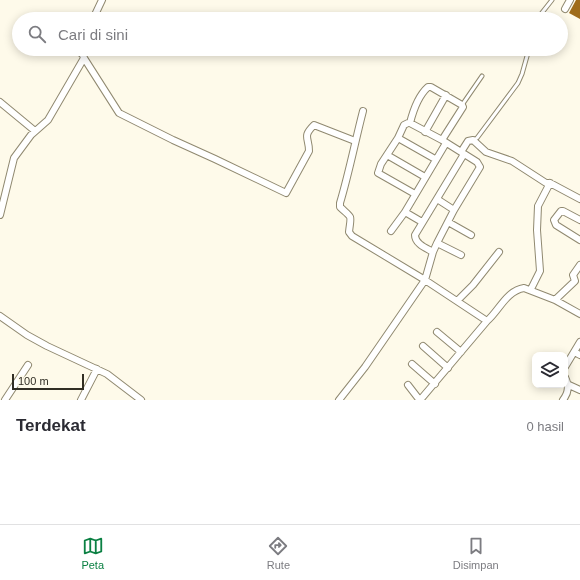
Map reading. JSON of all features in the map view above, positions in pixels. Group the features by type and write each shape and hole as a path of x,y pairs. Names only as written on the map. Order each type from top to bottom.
{"street":[{"path":"96,12 102,0"},
{"path":"565,9 570,0"},
{"path":"0,215 14,158 35,131 46,124 83,56"},
{"path":"85,56 119,113 286,193 309,151 306,135 314,125 355,141"},
{"path":"391,231 405,212 425,177 462,110 462,105 431,87 428,87 418,100 410,124"},
{"path":"425,132 446,95"},
{"path":"0,102 35,131"},
{"path":"363,112 340,203 340,207 350,216 350,234 458,300 486,321"},
{"path":"339,400 425,280 437,243 454,210 480,167 477,162 463,152 408,123 404,125 398,138 381,164 378,173 415,194"},
{"path":"398,138 435,159"},
{"path":"433,252 417,242 415,235 437,199 468,141 473,140 486,152 512,161 546,183 550,183 579,197"},
{"path":"387,155 425,177"},
{"path":"531,289 540,271 537,237 538,206 550,183"},
{"path":"437,199 454,210"},
{"path":"580,220 561,211 554,220 556,225 580,240"},
{"path":"405,212 422,222"},
{"path":"448,222 471,235"},
{"path":"437,243 461,255"},
{"path":"458,300 473,285 499,252"},
{"path":"555,300 577,282 573,275 580,265"},
{"path":"408,385 418,398 421,399 486,321 493,316 510,294 519,289 531,289 580,314"},
{"path":"0,316 47,346 107,374 141,400"},
{"path":"437,332 461,352"},
{"path":"568,362 580,342"},
{"path":"423,346 448,368"},
{"path":"412,364 435,384"},
{"path":"5,400 28,365"},
{"path":"81,400 98,369"},
{"path":"563,400 568,391 569,384 580,390"}],"lane":[{"path":"543,12 552,0"},
{"path":"473,140 477,138 518,83 526,56"},
{"path":"462,105 482,76"}],"building":[{"path":"576,0 580,0 580,19 569,13"}]}
